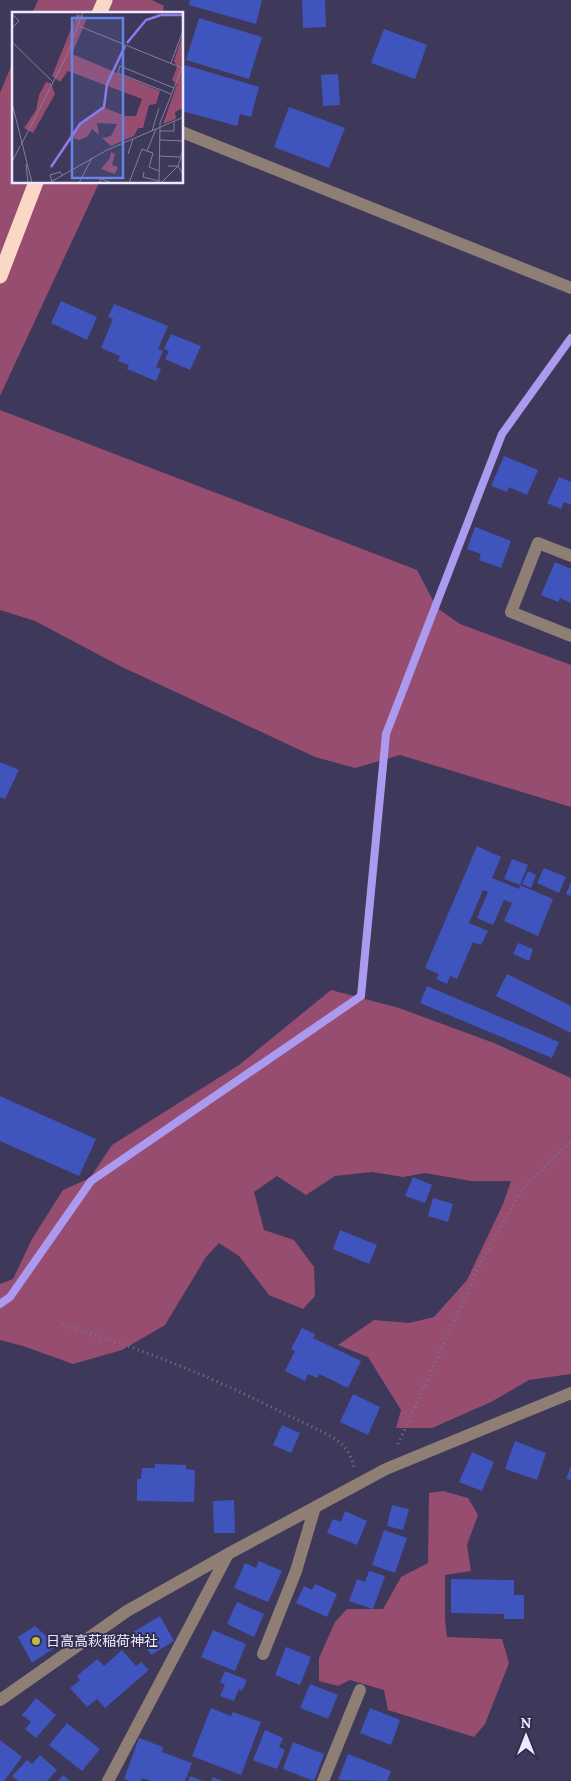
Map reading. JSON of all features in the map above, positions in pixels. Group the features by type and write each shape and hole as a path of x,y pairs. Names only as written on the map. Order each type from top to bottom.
{"highway":[{"path":"101,12 105,0"},
{"path":"0,276 35,184"}],"street":[{"path":"184,133 571,288"},
{"path":"571,556 538,543 511,612 571,636"},
{"path":"0,1700 127,1611 315,1507 386,1470 571,1394"},
{"path":"263,1654 296,1571 315,1507"},
{"path":"108,1781 228,1554"},
{"path":"323,1781 360,1690"}],"path":[{"path":"386,1470 479,1266 521,1190 571,1141"},
{"path":"62,1324 172,1362 254,1398 336,1440 350,1454 358,1484"}],"shaded area":[{"path":"38,0 152,0 164,6 162,12 33,12"},
{"path":"12,64 12,184 99,184 0,396 0,93"},
{"path":"0,410 417,570 437,608 460,624 571,665 571,807 400,755 355,768 315,757 120,666 35,621 0,610"},
{"path":"331,990 399,1008 494,1043 571,1078 571,1374 529,1380 491,1402 432,1428 396,1428 401,1410 368,1357 338,1345 374,1320 409,1323 434,1317 467,1280 503,1204 511,1181 471,1181 425,1173 403,1177 372,1172 335,1176 306,1195 277,1176 254,1192 264,1230 294,1240 314,1267 315,1296 303,1309 269,1295 239,1256 219,1243 206,1257 165,1325 122,1350 73,1364 0,1340 0,1284 13,1279 32,1239 63,1190 90,1178 112,1145 239,1065"},
{"path":"443,1491 468,1498 478,1515 467,1545 471,1571 445,1575 447,1637 502,1639 509,1663 485,1724 474,1737 388,1710 384,1690 350,1680 338,1686 319,1681 319,1658 335,1622 347,1609 383,1609 401,1577 428,1563 429,1493"}],"building":[{"path":"190,0 262,0 256,24 189,5"},
{"path":"302,0 325,0 326,27 303,28"},
{"path":"199,18 262,37 249,79 186,60"},
{"path":"384,29 427,45 415,79 371,63"},
{"path":"185,65 259,87 251,117 240,114 237,126 184,112"},
{"path":"338,74 340,105 323,106 321,75"},
{"path":"289,107 345,128 329,168 274,147"},
{"path":"61,301 97,317 87,340 51,323"},
{"path":"114,304 168,326 158,349 163,351 156,367 161,369 156,381 127,369 129,365 118,361 120,356 101,348 113,319 108,317"},
{"path":"171,334 201,346 190,370 165,359 169,351 164,349"},
{"path":"504,456 538,470 527,495 509,487 507,492 491,486"},
{"path":"559,477 571,482 571,505 564,502 561,509 547,503"},
{"path":"475,527 511,541 501,568 479,560 481,554 467,549"},
{"path":"555,562 571,569 571,603 560,598 558,602 541,595"},
{"path":"0,762 19,770 5,799 0,797"},
{"path":"477,846 501,857 492,878 519,889 520,885 553,899 538,936 504,921 512,903 504,900 493,925 477,918 488,892 483,890 469,923 488,931 481,945 473,942 457,979 450,976 447,984 436,979 439,974 425,968"},
{"path":"512,859 528,865 520,885 504,879"},
{"path":"544,868 566,877 559,893 537,883"},
{"path":"528,871 536,875 531,888 522,884"},
{"path":"571,882 571,896 566,894"},
{"path":"518,943 533,949 529,961 513,954"},
{"path":"507,974 571,1006 571,1033 496,996"},
{"path":"427,986 559,1042 552,1058 420,1003"},
{"path":"0,1096 96,1139 79,1176 0,1141"},
{"path":"413,1177 432,1185 425,1203 405,1196"},
{"path":"433,1198 453,1204 448,1222 428,1216"},
{"path":"340,1230 377,1245 369,1264 333,1249"},
{"path":"302,1328 315,1334 313,1338 361,1361 348,1388 319,1374 317,1378 308,1374 305,1381 285,1371 295,1351 291,1349"},
{"path":"353,1394 380,1407 368,1435 340,1422"},
{"path":"282,1425 300,1433 291,1453 273,1445"},
{"path":"515,1441 546,1453 537,1480 505,1469"},
{"path":"472,1452 494,1462 482,1491 459,1482"},
{"path":"155,1464 186,1465 186,1469 195,1470 194,1502 137,1501 137,1479 141,1479 142,1468 155,1468"},
{"path":"571,1466 571,1480 566,1479"},
{"path":"234,1500 235,1533 214,1533 213,1501"},
{"path":"392,1505 409,1509 403,1530 387,1526"},
{"path":"345,1511 367,1521 357,1545 327,1533 333,1519 341,1522"},
{"path":"384,1530 407,1538 395,1573 372,1565"},
{"path":"259,1561 282,1571 268,1602 234,1588 245,1563 256,1568"},
{"path":"369,1571 385,1576 373,1609 349,1601 357,1579 365,1582"},
{"path":"451,1579 514,1580 514,1595 524,1595 524,1619 504,1619 504,1614 451,1613"},
{"path":"315,1584 337,1594 327,1617 296,1603 304,1586 312,1590"},
{"path":"237,1602 264,1614 254,1637 227,1624"},
{"path":"160,1616 174,1641 151,1655 142,1640 139,1641 133,1632"},
{"name":"日高高萩稲荷神社","path":"35,1626 57,1646 32,1663 18,1637"},
{"path":"213,1630 246,1644 235,1671 201,1657"},
{"path":"286,1647 311,1657 300,1685 275,1675"},
{"path":"122,1650 136,1666 141,1662 149,1670 105,1708 97,1699 87,1707 70,1688 80,1680 77,1676 97,1659 104,1666"},
{"path":"225,1671 247,1680 242,1691 239,1689 234,1701 220,1696 225,1685 220,1682"},
{"path":"310,1684 338,1695 328,1719 300,1708"},
{"path":"36,1698 56,1715 36,1738 25,1729 31,1722 22,1715"},
{"path":"211,1708 231,1716 233,1712 261,1722 241,1775 192,1756"},
{"path":"370,1708 400,1720 391,1745 360,1733"},
{"path":"67,1723 100,1749 82,1771 49,1745"},
{"path":"265,1730 283,1738 279,1747 285,1750 277,1769 253,1760"},
{"path":"139,1738 163,1747 162,1752 192,1763 185,1781 151,1781 142,1778 141,1781 130,1781 124,1779"},
{"path":"0,1740 22,1757 4,1781 0,1781"},
{"path":"293,1742 324,1754 314,1781 283,1769"},
{"path":"348,1754 391,1771 387,1781 338,1780"},
{"path":"40,1755 57,1770 47,1781 18,1781 12,1776 27,1760 32,1764"},
{"path":"63,1775 70,1781 58,1781"},
{"path":"190,1776 203,1781 188,1781"},
{"path":"213,1777 223,1781 211,1781"}],"waterway":[{"path":"0,1304 10,1297 91,1181 361,996 386,734 502,434 571,338"}],"place":[{"name":"日高高萩稲荷神社","path":"36,1641"}]}
